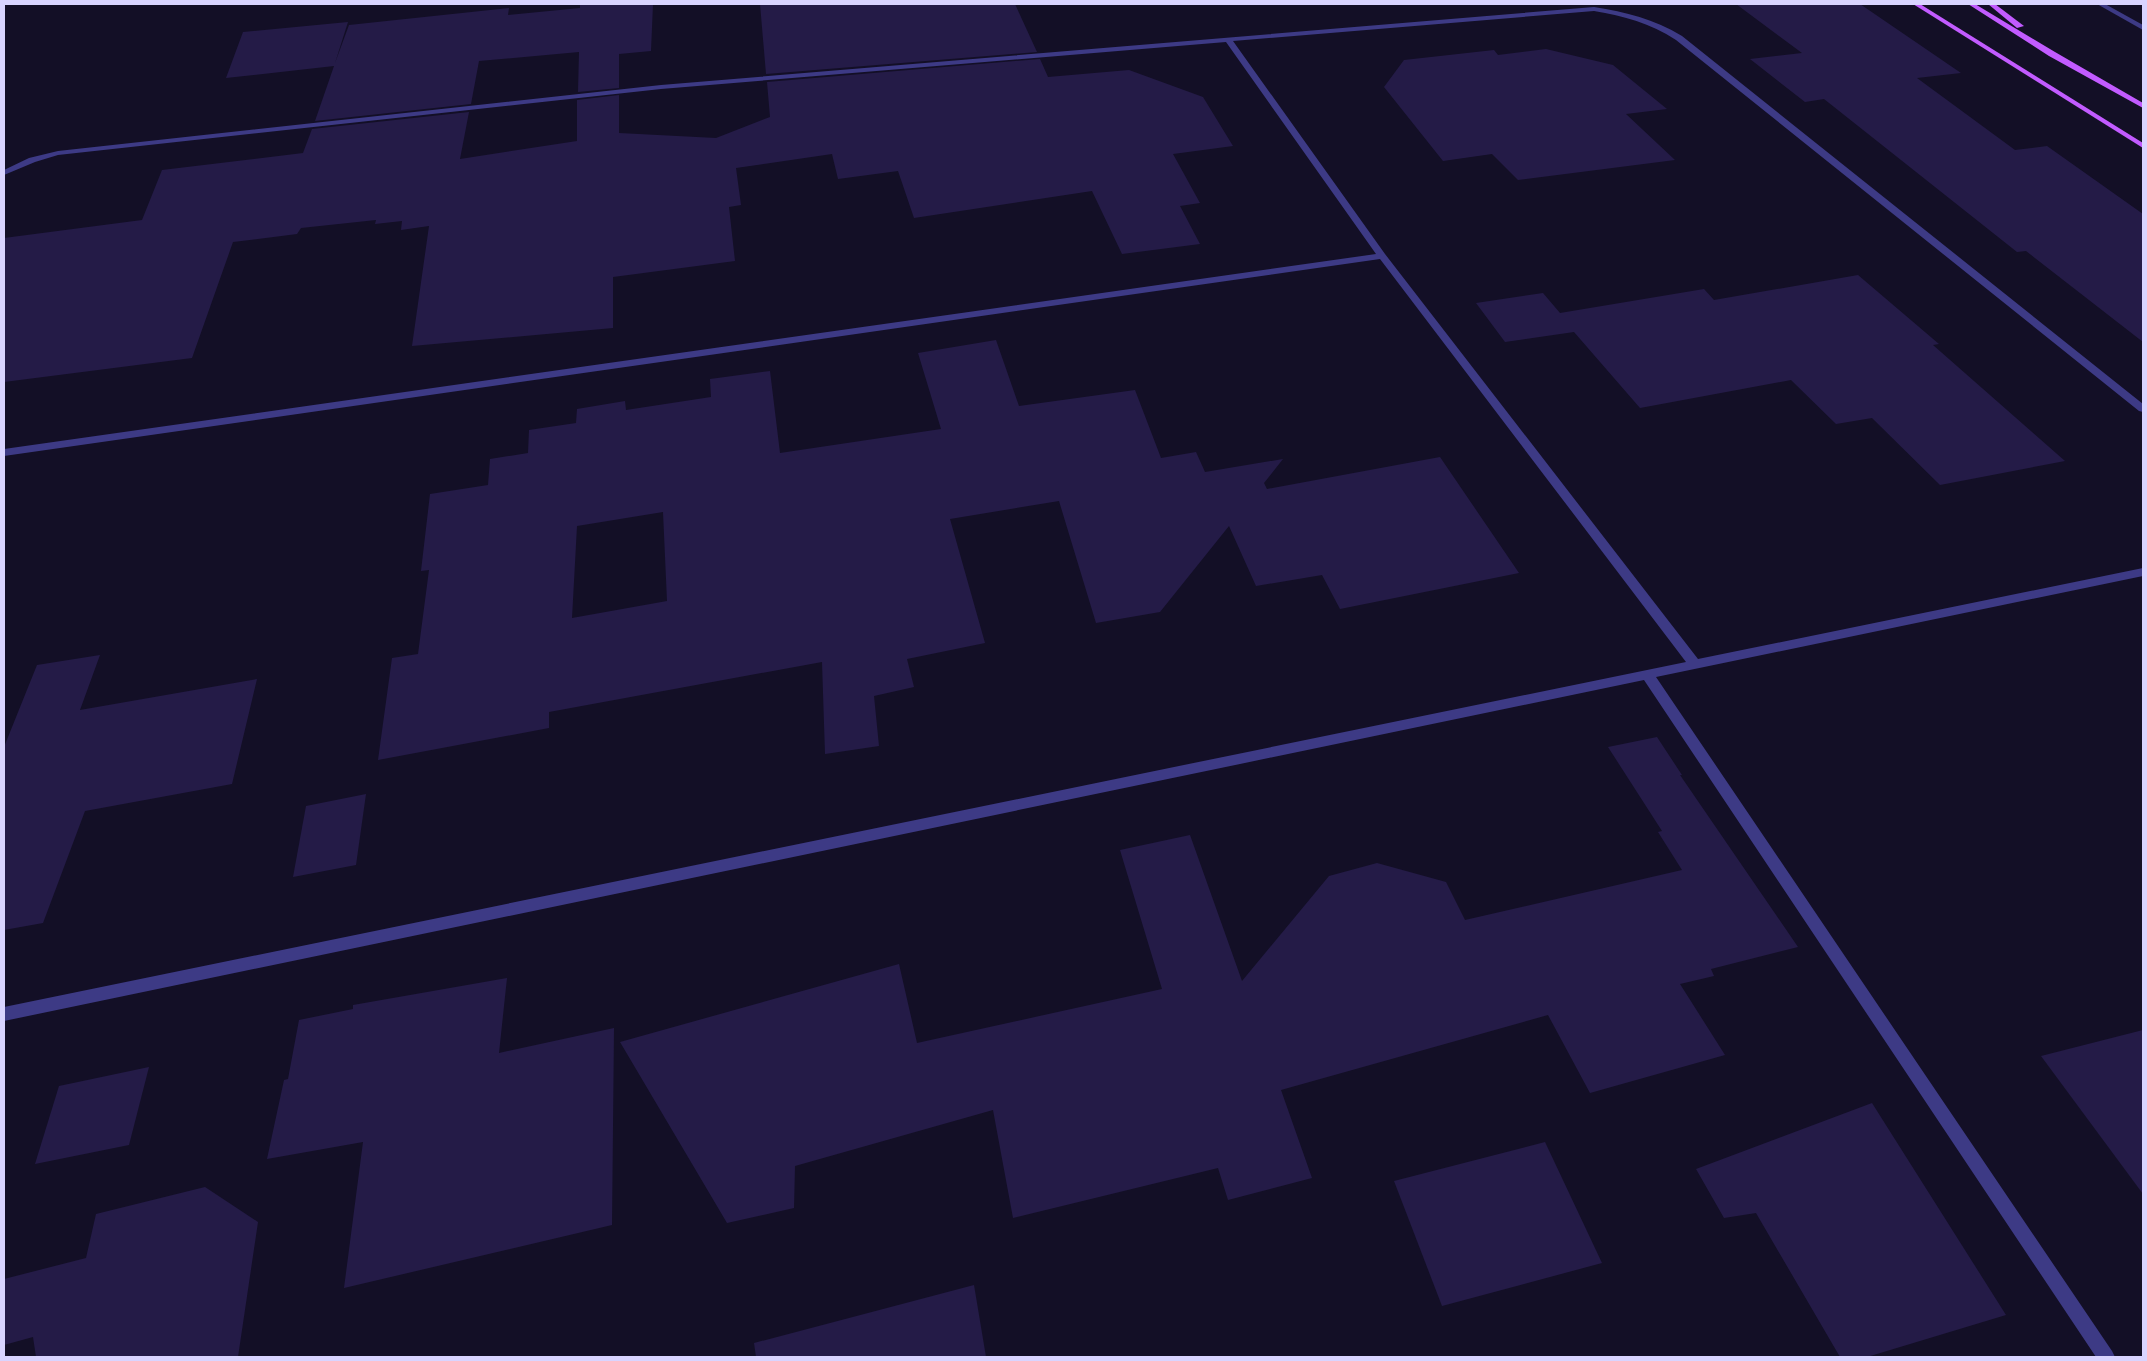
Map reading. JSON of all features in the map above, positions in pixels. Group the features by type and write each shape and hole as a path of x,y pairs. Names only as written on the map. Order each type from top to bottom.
{"main road":[{"path":"1909,4 1956,29"},
{"path":"1916,4 2143,146"},
{"path":"1971,4 2052,54 2143,106"},
{"path":"1992,4 2052,54"}],"street":[{"path":"2100,4 2143,28"},
{"path":"4,173 32,160 58,153 661,87 1594,9 1628,14 1659,24 2143,409"},
{"path":"1228,39 1382,256 1694,664"},
{"path":"4,453 1382,256"},
{"path":"4,1014 2143,572"},
{"path":"1646,674 2106,1357"}],"building":[{"path":"580,4 653,4 651,51 619,54 619,88 578,92 579,52 479,61 471,104 315,121 334,66 226,78 243,32 348,22 335,63 349,25 509,8 508,15 580,8"},
{"path":"760,4 1015,4 1037,52 766,74"},
{"path":"1736,4 1860,4 1961,73 1917,78 2015,150 2047,146 2143,214 2143,342 2026,251 2017,252 1824,99 1805,102 1750,59 1802,53"},
{"path":"1546,49 1613,65 1667,109 1626,114 1675,160 1518,180 1492,154 1443,161 1384,87 1404,60 1494,50 1498,55"},
{"path":"1040,59 1048,77 1129,70 1203,97 1233,146 1173,154 1200,203 1180,206 1200,244 1122,254 1092,191 914,218 898,171 838,179 832,154 736,168 741,205 729,207 735,261 613,277 613,328 412,346 429,226 401,230 402,221 375,224 376,220 301,228 297,234 233,242 192,358 4,382 4,238 142,220 162,170 303,153 312,129 469,112 460,159 577,141 577,100 619,95 619,133 716,138 770,117 767,82"},
{"path":"1858,275 1939,344 1933,345 2065,461 1940,485 1872,418 1836,424 1791,380 1640,408 1574,332 1505,342 1476,303 1543,293 1560,313 1704,289 1714,300"},
{"path":"996,340 1019,406 1135,390 1161,458 1196,452 1205,472 1283,459 1264,483 1267,489 1440,457 1519,573 1340,609 1322,575 1256,586 1229,526 1160,612 1096,623 1059,501 950,519 985,643 907,659 914,687 874,696 879,746 825,754 822,662 549,712 549,728 378,760 392,658 418,654 429,570 421,571 430,494 488,485 490,459 528,453 529,430 576,423 577,409 625,401 626,410 711,397 710,379 770,371 780,453 941,429 918,353","holes":["663,512 667,601 572,618 577,526"]},
{"path":"100,655 80,710 257,679 232,784 85,811 43,923 4,930 4,747 37,665"},
{"path":"1657,737 1682,775 1680,775 1798,947 1711,969 1714,976 1680,984 1725,1055 1590,1093 1548,1015 1281,1090 1312,1178 1228,1200 1218,1168 1013,1218 993,1110 795,1166 794,1208 727,1223 620,1042 899,964 917,1043 1162,989 1120,850 1190,835 1242,981 1329,876 1377,863 1446,882 1465,920 1682,870 1658,832 1662,831 1608,747"},
{"path":"366,794 356,865 293,877 306,806"},
{"path":"507,978 499,1053 614,1028 612,1225 344,1288 363,1142 267,1159 284,1080 288,1079 299,1020 353,1009 353,1005"},
{"path":"2143,1030 2143,1194 2041,1056"},
{"path":"149,1067 129,1145 35,1164 59,1086"},
{"path":"1872,1103 2006,1315 1867,1357 1840,1357 1756,1213 1724,1218 1696,1169"},
{"path":"1545,1142 1602,1263 1442,1306 1394,1181"},
{"path":"205,1187 258,1222 238,1357 36,1357 33,1337 4,1345 4,1279 86,1258 96,1214"},
{"path":"974,1285 986,1357 756,1357 754,1343"}]}
